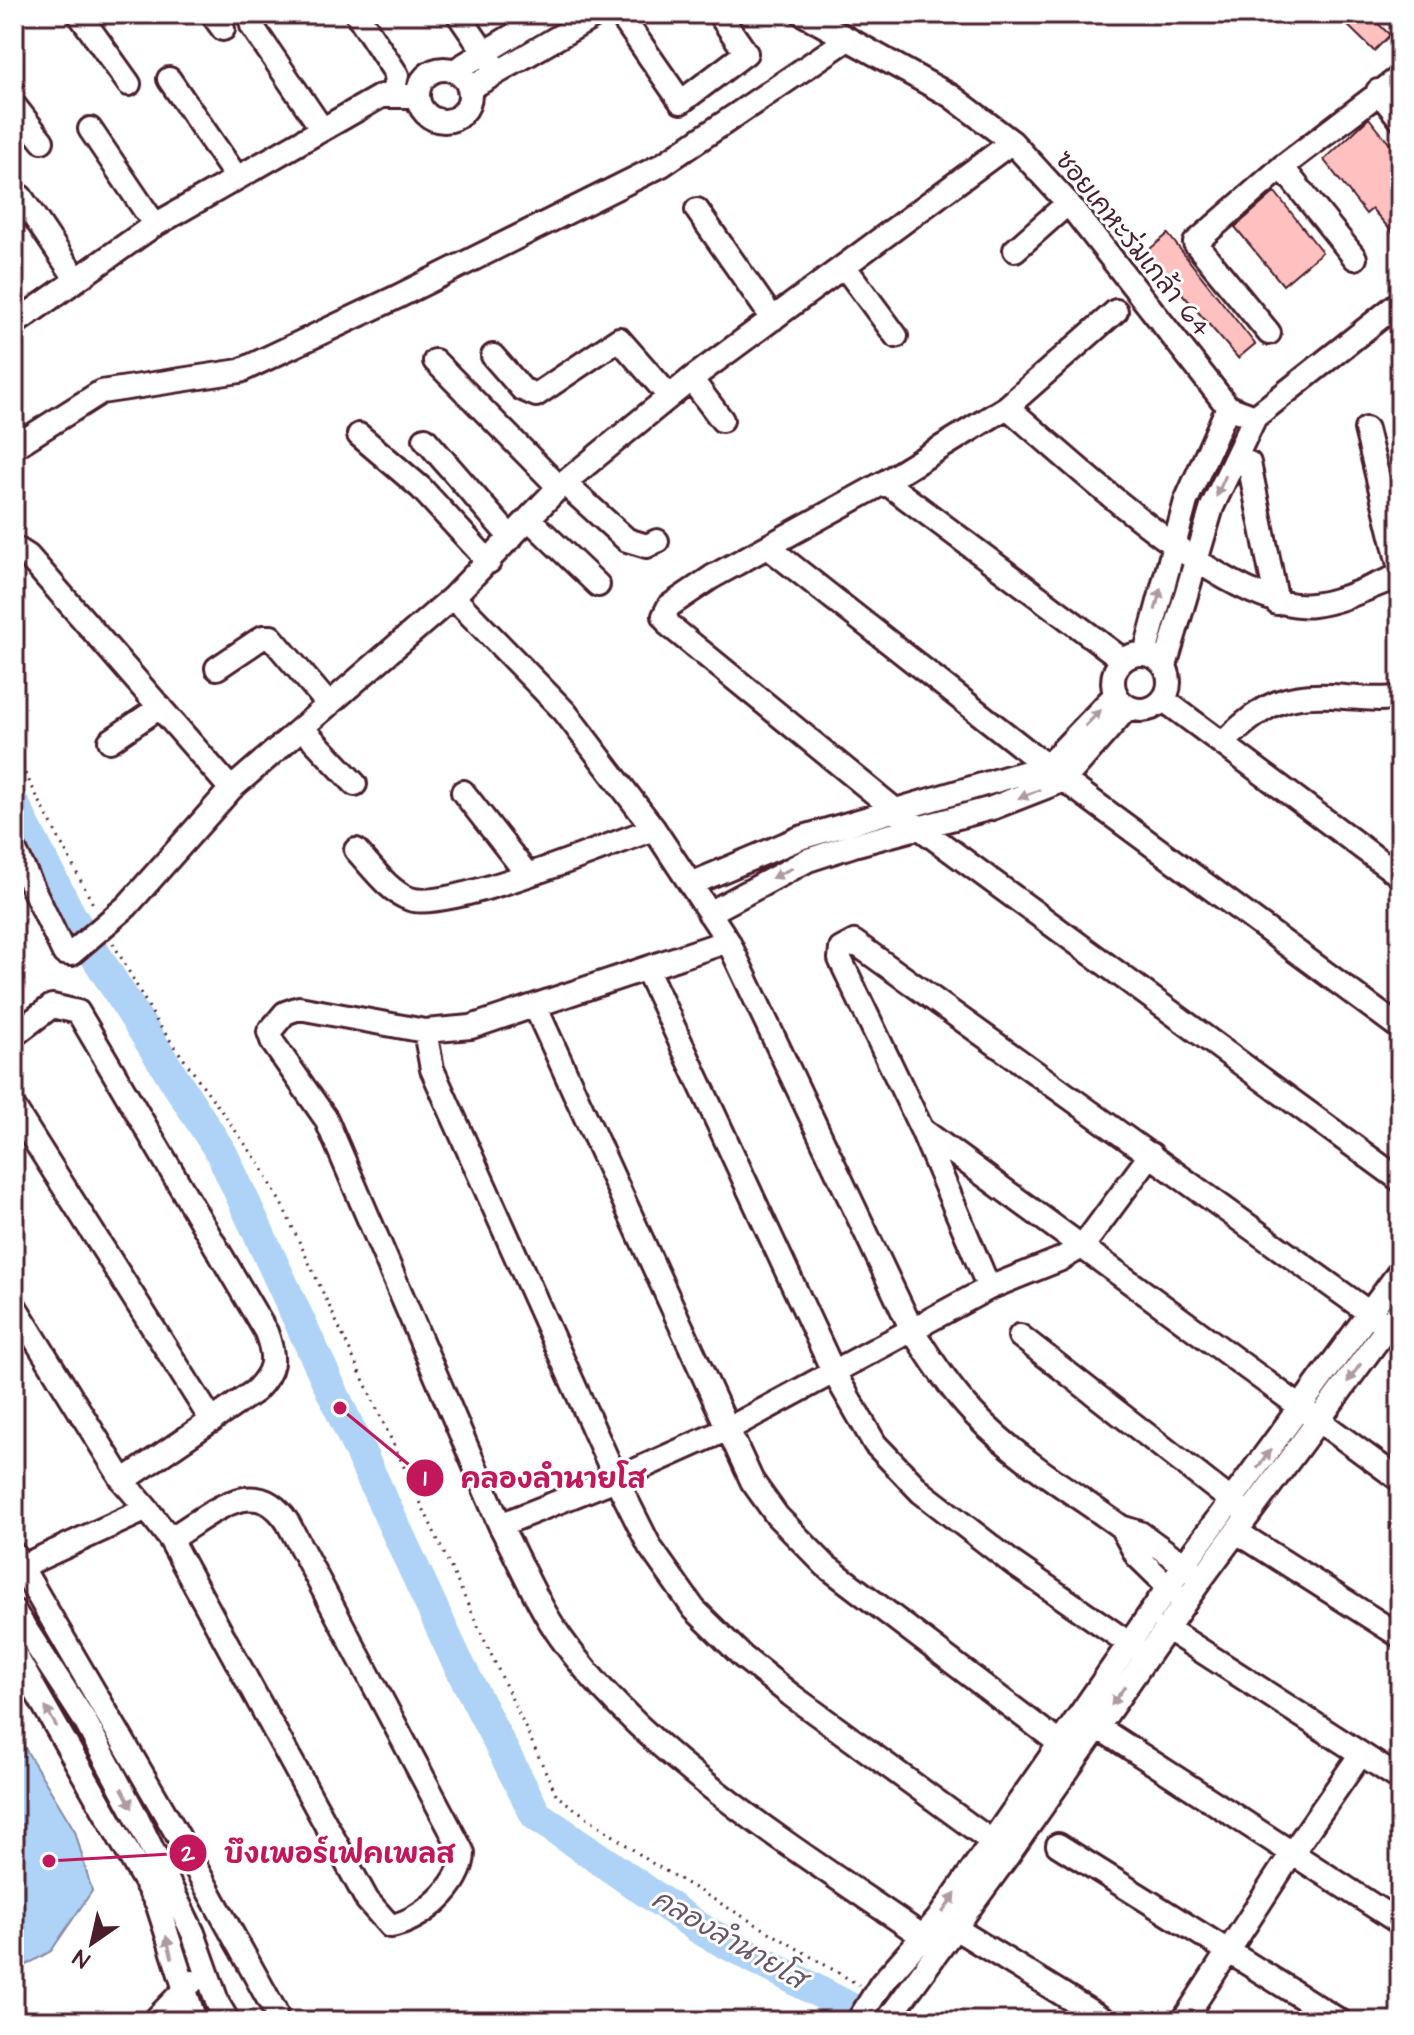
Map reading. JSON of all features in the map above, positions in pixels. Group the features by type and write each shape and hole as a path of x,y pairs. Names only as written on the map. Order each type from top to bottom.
{"street":[{"path":"79,14 129,84"},
{"path":"357,14 397,75 392,96"},
{"path":"458,14 498,73"},
{"path":"454,71 469,89 470,98 462,114 445,121 428,116 418,96 420,84 431,72 454,71 548,14"},
{"path":"620,14 681,102 746,53 719,14"},
{"name":"ซอยเคหะร่มเกล้า 64","path":"803,14 951,96 1012,142 1068,203 1228,407"},
{"path":"469,89 584,18"},
{"path":"252,26 322,129"},
{"path":"14,447 101,392 240,371 397,297 662,165 848,39"},
{"path":"1269,333 1195,243 1282,167 1400,77"},
{"path":"169,79 237,178"},
{"path":"1378,91 1400,119"},
{"path":"14,324 157,223 322,129 381,96 418,96"},
{"path":"14,105 42,141"},
{"path":"90,129 157,223"},
{"path":"14,849 64,953 71,954 105,924 231,789 453,597 561,485 691,379 1012,142"},
{"path":"1282,167 1355,258"},
{"path":"21,197 77,280"},
{"path":"1015,250 1068,203"},
{"path":"697,210 773,319"},
{"path":"844,266 896,336"},
{"path":"1122,701 1148,710 1164,700 1170,679 1165,666 1212,507 1255,417 1400,302"},
{"path":"1116,311 1007,407 885,482 712,577 669,606 664,616 670,626 894,809 1400,1180"},
{"path":"493,356 522,389 536,395 619,339 669,396"},
{"path":"435,361 561,485 627,540 647,546 657,541"},
{"path":"691,379 722,420"},
{"path":"1007,407 1172,544 1277,603 1314,605 1400,576"},
{"path":"1145,654 1186,501 1228,407 1255,417"},
{"path":"1366,429 1400,569"},
{"path":"359,435 421,488 489,562"},
{"path":"425,439 511,538"},
{"path":"1249,463 1277,603"},
{"path":"885,482 1123,660"},
{"path":"529,519 598,585"},
{"path":"768,547 1056,773 1400,1028"},
{"path":"21,552 231,789"},
{"path":"453,597 565,712 654,829 728,941 912,1330 946,1381 974,1415 1012,1448 1121,1527 1140,1533 1193,1572"},
{"path":"217,668 263,637 271,637 329,705"},
{"path":"1122,701 1113,677 1123,660 1145,654 1165,666"},
{"path":"1224,742 1258,710 1295,696 1394,703"},
{"path":"1164,700 1400,876"},
{"path":"709,913 808,860 992,808 1056,773 1122,701"},
{"path":"110,741 160,707"},
{"path":"302,728 355,784"},
{"path":"691,884 800,838 894,809 1056,773"},
{"path":"463,792 527,874"},
{"path":"356,850 399,895 431,903 527,874 654,829"},
{"path":"728,941 471,1027 425,1031 299,1008 285,1013 269,1032 273,1043 326,1119 500,1525 561,1637 632,1722 727,1798 931,1942"},
{"path":"989,1288 922,1130 840,959 841,949 847,944 854,942 866,948 1369,1313 1396,1324 1309,1415"},
{"path":"647,970 833,1371 875,1444 921,1492 1014,1564 1139,1650"},
{"path":"14,1035 52,1006 78,1012 266,1332 275,1356 272,1375 212,1421 123,1481"},
{"path":"535,1006 752,1481 777,1516 826,1566 1068,1750"},
{"path":"425,1031 432,1069 616,1479 650,1547 694,1609 791,1695 1001,1848"},
{"path":"14,1108 212,1421"},
{"path":"922,1130 1400,1480"},
{"path":"500,1525 616,1479 728,1429 989,1288 1061,1259 1083,1246 1151,1154"},
{"path":"887,2021 931,1942 1001,1848 1193,1572 1240,1516 1309,1415 1369,1313 1400,1271"},
{"path":"14,1305 123,1481 170,1539 367,1900 380,1919 390,1926 407,1924 452,1883 463,1868 463,1853 277,1505 257,1496 237,1500 170,1539"},
{"path":"1020,1336 1240,1516 1400,1636"},
{"path":"147,1509 16,1563 177,1834 275,2011"},
{"path":"1121,1527 1137,1556 1177,1595"},
{"path":"1068,1750 1096,1726 1139,1650 1166,1628 1177,1595"},
{"path":"14,1611 84,1719 134,1812 193,1933 205,1971 228,2021"},
{"path":"1166,1628 1400,1779"},
{"path":"14,1653 157,1903 182,1991 195,2021"},
{"path":"1096,1726 1400,1923"},
{"path":"1183,2021 1292,1853 1361,1754"},
{"path":"1058,1845 1340,2021"},
{"path":"858,2021 874,1987 931,1942 955,1928 1001,1848"},
{"path":"955,1928 1106,2021"},
{"path":"154,2021 205,1971"}],"path":[{"path":"14,752 157,1022 261,1166 284,1209 557,1796 652,1863 874,1987"}],"water":[{"path":"14,1730 75,1831 92,1891 51,1951 14,1972"}],"building":[{"path":"1336,14 1368,14 1390,35 1374,51"},
{"path":"1369,118 1400,157 1400,241 1372,209 1366,214 1324,160"},
{"path":"1275,192 1322,252 1283,285 1235,227"},
{"path":"1168,234 1255,344 1238,358 1146,252"}],"waterway":[{"name":"คลองลำนายโส","path":"14,805 70,915 222,1154 455,1657 536,1815 702,1930 874,2021"}],"place":[{"name":"คลองลำนายโส","path":"340,1408"},
{"name":"บึงเพอร์เฟคเพลส","path":"49,1861"}]}
